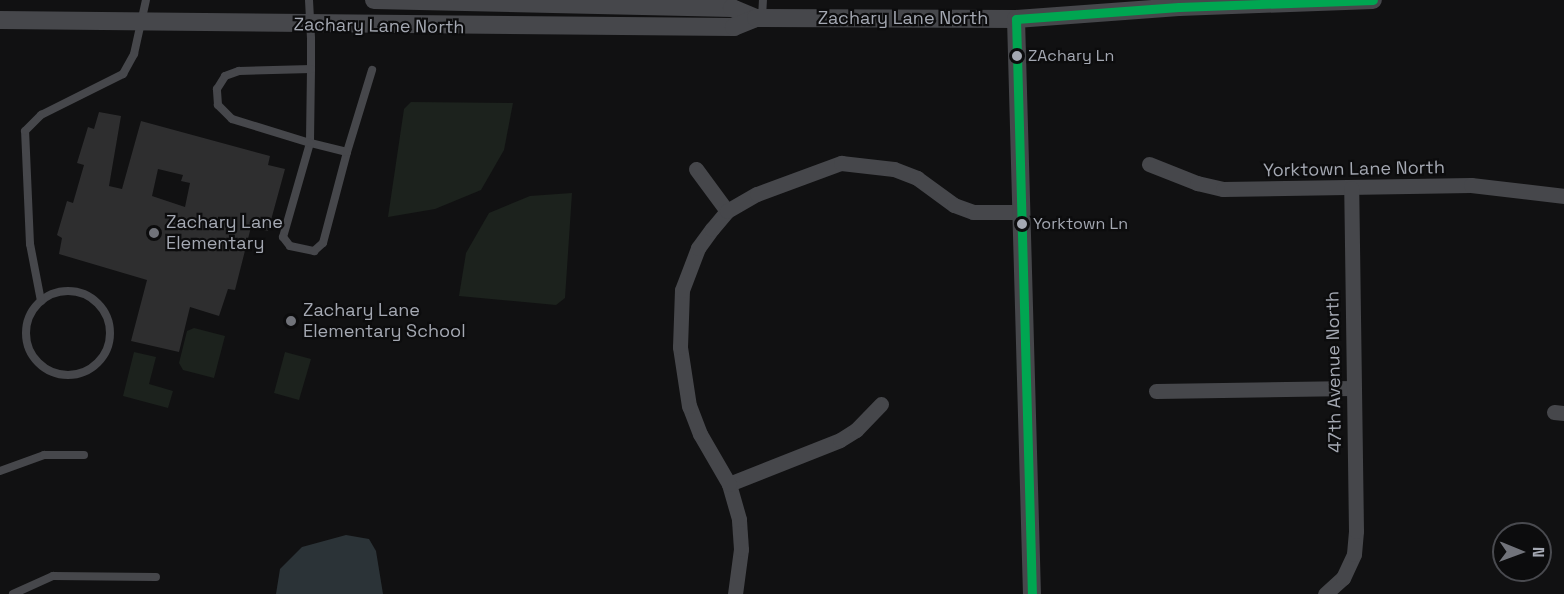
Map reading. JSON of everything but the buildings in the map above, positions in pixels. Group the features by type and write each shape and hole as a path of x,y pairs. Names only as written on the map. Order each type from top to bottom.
{"street":[{"name":"Zachary Lane North","path":"374,0 732,8 760,12 1016,19 1190,6 1372,0"},
{"name":"Zachary Lane North","path":"0,20 309,26 734,27 760,12"},
{"path":"1016,19 1032,594"},
{"path":"735,594 741,549 739,519 729,484 700,434 689,406 682,378 680,312 688,267 698,248 727,212 818,169 860,163 894,169 917,178 954,205 973,212 1022,212"},
{"name":"Yorktown Lane North","path":"1149,164 1197,183 1222,189 1494,186 1564,196"},
{"path":"696,169 727,212"},
{"name":"47th Avenue North","path":"1325,594 1343,578 1354,554 1351,189"},
{"path":"1156,391 1353,388"},
{"path":"729,484 840,440 856,430 880,404"}],"lane":[{"path":"41,301 53,294 80,293 102,310 110,336 99,362 88,370 68,375 48,371 38,363 30,351 27,324 41,301 30,244 26,131 41,115 123,74 134,54 139,23 146,0"},
{"path":"309,0 310,142 283,237 290,246 314,251 323,243 372,70"},
{"path":"311,69 239,71 225,76 217,89 218,105 232,119 347,152"},
{"path":"0,471 44,455 84,454"},
{"path":"13,594 52,576 156,577"}],"shaded area":[{"path":"411,102 513,103 504,150 481,190 435,209 388,217 404,109"},
{"path":"572,193 565,298 556,305 459,296 466,253 489,213 530,196"},
{"path":"194,328 225,336 214,378 183,370 179,363 187,331"},
{"path":"134,352 156,357 149,384 173,391 168,408 123,396"},
{"path":"285,352 311,359 299,400 274,393"},
{"path":"346,535 369,539 376,551 383,594 276,594 280,569 302,547"}],"transit line":[{"path":"1016,19 1179,7 1373,0"},
{"path":"1016,19 1032,594"}],"place":[{"name":"ZAchary Ln","path":"1017,56"},
{"name":"Yorktown Ln","path":"1022,224"},
{"name":"Zachary Lane Elementary","path":"154,233"},
{"name":"Zachary Lane Elementary School","path":"291,321"}]}
